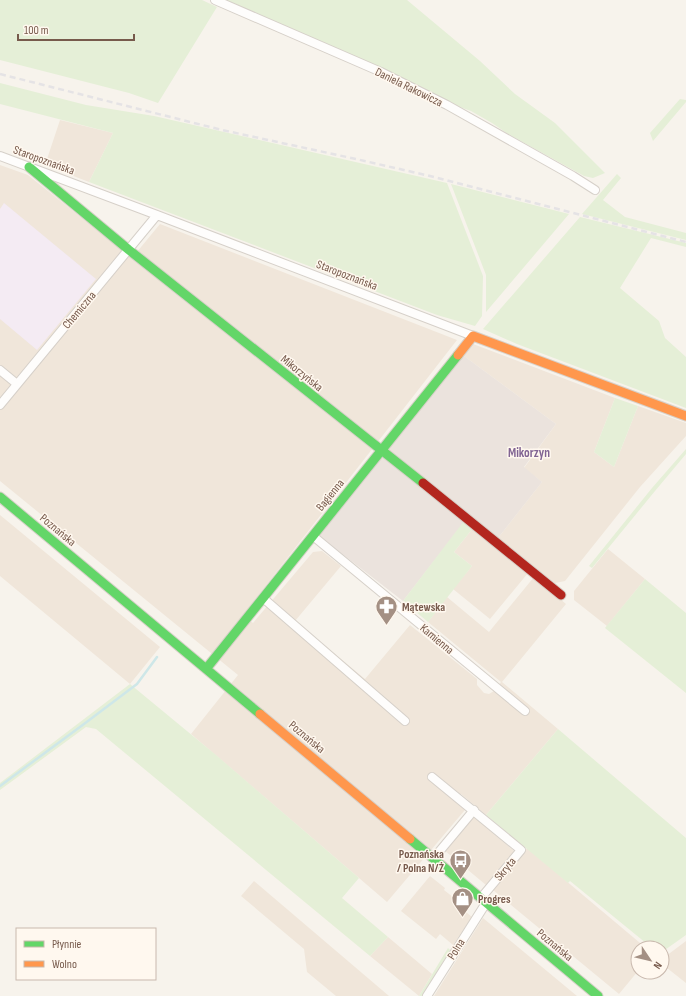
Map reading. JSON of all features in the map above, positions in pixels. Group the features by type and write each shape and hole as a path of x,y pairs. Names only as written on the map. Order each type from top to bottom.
{"street":[{"name":"Daniela Rakowicza","path":"215,0 387,75 447,106 573,176 595,190"},
{"name":"Staropoznańska","path":"0,156 686,416"},
{"name":"Mikorzyńska","path":"29,167 129,250 381,451 390,456 561,595"},
{"path":"56,190 62,179"},
{"name":"Chemiczna","path":"0,404 157,215"},
{"name":"Bagienna","path":"206,669 473,336"},
{"path":"0,370 17,384"},
{"name":"Poznańska","path":"0,497 598,996"},
{"name":"Kamienna","path":"313,536 525,711"},
{"path":"263,598 405,721"},
{"name":"Skryta","path":"432,777 521,850 483,900"},
{"path":"433,859 474,810"},
{"name":"Polna","path":"427,996 483,900"}],"shaded area":[{"path":"60,120 113,133 89,182 45,165"},
{"path":"0,165 28,175 132,258 160,224 457,340 243,615 253,623 313,552 322,551 341,566 295,621 365,679 410,625 477,679 477,685 484,693 489,694 494,691 501,682 428,622 447,597 489,632 534,577 566,604 502,682 558,729 486,815 461,794 460,795 470,804 387,902 191,734 238,675 0,481"},
{"path":"4,203 96,279 37,350 0,319 0,209"},
{"path":"473,344 615,398 594,452 614,467 638,406 686,423 686,436 640,487 565,581 555,583 498,538 542,482 524,468 556,424 464,356"},
{"path":"464,356 556,424 524,467 542,482 498,538 469,516 403,601 319,536"},
{"path":"0,515 160,647 130,684 0,576"},
{"path":"473,528 528,573 490,619 453,589 472,566 454,552"},
{"path":"608,549 645,579 607,626 574,600 574,591"},
{"path":"473,816 514,851 486,885 444,850"},
{"path":"527,848 636,940 630,940 631,980 619,994 493,890"},
{"path":"430,876 445,888 444,890 463,905 461,908 472,917 453,945 440,934 436,939 401,911"},
{"path":"254,881 389,996 336,996 307,972 304,949 241,896"},
{"path":"483,918 577,996 434,996"},
{"path":"388,937 432,974 419,996 370,956"},
{"path":"686,941 686,983 670,970 670,953"}],"green space":[{"path":"0,0 202,0 217,7 158,103 129,93 0,60"},
{"path":"225,0 407,0 480,61 515,94 555,123 605,173 593,178 584,176 508,134 471,111 454,105 420,86"},
{"path":"0,83 86,105 154,116 447,183 483,276 482,316 475,326 437,315 89,182 113,133 0,104"},
{"path":"680,99 686,100 686,102 653,141 650,133"},
{"path":"617,174 621,178 603,200 625,217 686,233 686,240 582,214"},
{"path":"451,184 569,214 486,312 486,275"},
{"path":"580,217 686,243 686,247 651,238 620,288 659,321 665,338 686,357 686,408 517,344 483,329"},
{"path":"615,398 638,406 614,467 594,452"},
{"path":"686,449 686,454 592,568 589,566 652,488"},
{"path":"464,521 473,528 454,552 472,566 428,622 403,601"},
{"path":"645,579 686,613 686,693 605,628"},
{"path":"130,684 216,755 359,878 342,898 388,937 370,956 96,729 86,727 0,790 0,783"},
{"path":"558,729 686,838 686,935 670,946 670,940 642,940 570,881 568,883 486,815"},
{"path":"448,948 450,950 423,996 419,996"}],"waterway":[{"path":"0,786 137,684 157,657"}],"railway":[{"path":"0,74 222,130 430,176 686,242"}],"traffic: fast":[{"path":"29,167 129,250 423,483"},
{"path":"206,669 458,355"},
{"path":"0,497 260,714"},
{"path":"410,839 598,996"}],"traffic: slow":[{"path":"458,355 473,336 686,416"},
{"path":"260,714 410,839"}],"traffic: jam":[{"path":"423,483 561,595"}],"place":[{"name":"Mątewska","path":"386,626"},
{"name":"Poznańska / Polna N/Ż","path":"460,880"},
{"name":"Progres","path":"463,918"}],"district":[{"name":"Mikorzyn","path":"529,452"}]}
